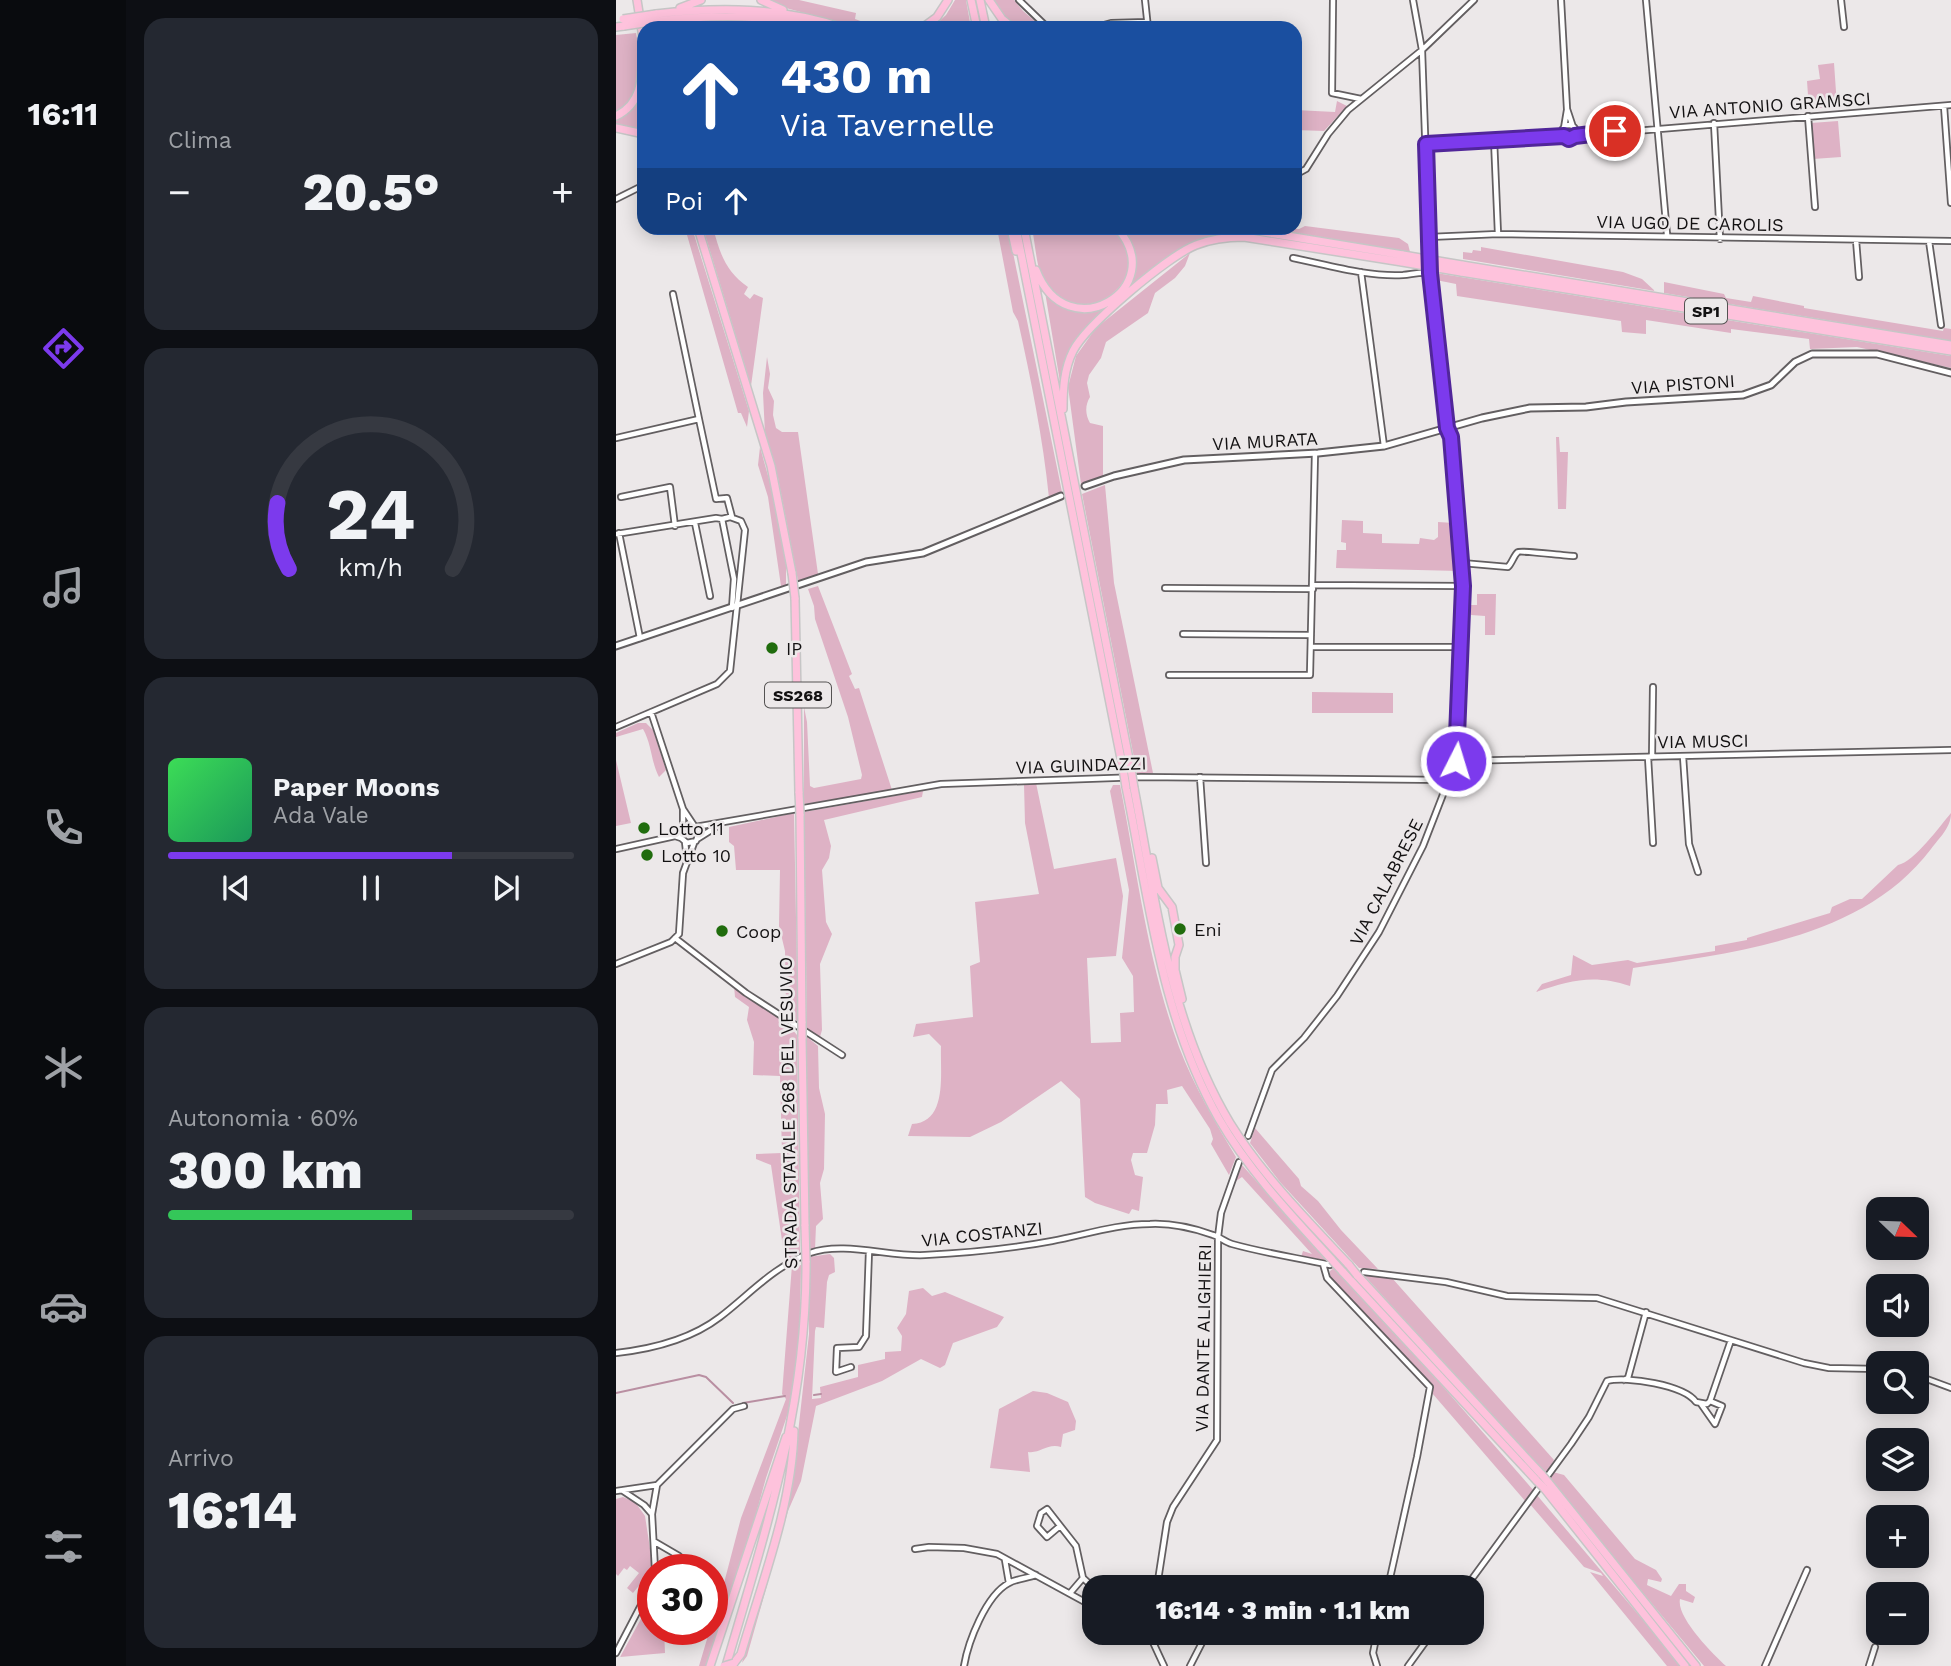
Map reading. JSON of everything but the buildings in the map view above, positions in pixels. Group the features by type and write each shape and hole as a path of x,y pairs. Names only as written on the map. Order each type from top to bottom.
{"highway":[{"path":"632,0 638,21"},
{"path":"639,0 640,21"},
{"path":"657,18 701,0"},
{"path":"761,0 775,8 821,21"},
{"path":"932,21 948,0"},
{"path":"971,0 976,21"},
{"path":"980,0 984,21"},
{"path":"989,0 1004,21"},
{"path":"638,21 734,10 814,19"},
{"path":"657,18 746,16 788,21"},
{"path":"657,18 680,21"},
{"path":"618,24 637,21"},
{"path":"616,116 629,107 637,94"},
{"path":"616,128 637,132"},
{"name":"STRADA STATALE 268 DEL VESUVIO","path":"700,235 780,501 791,563 795,598 800,814 806,1261 803,1344 795,1409 779,1484 728,1665"},
{"path":"1012,235 1026,299 1032,311"},
{"path":"1017,235 1127,769"},
{"path":"1026,235 1167,989 1193,1067 1219,1118 1243,1155 1331,1262 1361,1273 1539,1478"},
{"path":"1029,251 1038,276 1053,298 1063,305 1080,309 1096,308 1115,299 1125,288 1133,270 1133,256 1129,242 1123,235"},
{"name":"SP1","path":"1236,235 1951,345"},
{"name":"SP1","path":"1276,235 1402,259"},
{"path":"1063,427 1063,397 1069,360 1094,323 1187,249 1212,240 1244,237"},
{"name":"SP1","path":"1462,268 1951,351"},
{"path":"1130,787 1144,839 1168,960 1186,1028 1208,1082 1237,1133 1273,1181 1346,1268 1546,1485 1696,1666"},
{"path":"1144,839 1150,848 1158,888 1172,907 1179,945 1175,970 1186,1012 1186,1028"},
{"path":"728,1665 741,1654 788,1485 795,1409"},
{"path":"710,1666 728,1618 770,1479 793,1420"},
{"path":"1546,1485 1685,1666"}],"street":[{"path":"1019,0 1041,21"},
{"path":"1145,0 1147,21"},
{"path":"1333,0 1332,93 1361,99"},
{"name":"VIA CALABRESE","path":"1248,1136 1272,1070 1304,1038 1368,950 1423,846 1456,761 1462,647 1462,563 1451,437 1447,428 1430,273 1422,50 1413,0"},
{"path":"1302,171 1306,169 1337,123 1361,99 1422,50 1474,0"},
{"path":"1561,0 1567,109 1563,132"},
{"path":"1646,0 1667,234"},
{"path":"1841,0 1844,27"},
{"path":"1944,106 1951,203"},
{"name":"VIA ANTONIO GRAMSCI","path":"1563,132 1569,139 1591,133 1657,127 1951,106"},
{"path":"1567,109 1575,136"},
{"path":"1808,116 1815,207"},
{"path":"1714,123 1720,239"},
{"path":"1426,144 1549,137 1574,128"},
{"name":"VIA ANTONIO GRAMSCI","path":"1574,128 1591,133"},
{"path":"1494,139 1498,234"},
{"path":"616,199 637,188"},
{"name":"VIA UGO DE CAROLIS","path":"1429,237 1498,234 1951,241"},
{"path":"1856,240 1859,277"},
{"path":"1929,241 1941,325"},
{"path":"1293,258 1361,272 1404,275 1430,273"},
{"path":"1361,272 1384,446"},
{"path":"673,294 716,499 727,498 732,517"},
{"name":"VIA PISTONI","path":"1447,428 1530,408 1586,407 1743,395 1771,385 1795,362 1812,354 1877,354 1951,373"},
{"path":"616,438 699,419"},
{"name":"VIA MURATA","path":"1084,486 1171,462 1384,446 1447,428"},
{"path":"1169,675 1309,675 1315,453"},
{"path":"621,497 670,487 676,526"},
{"path":"616,646 866,562 923,553 1061,496"},
{"path":"616,727 725,679 732,666 735,607 745,530 741,520 732,517 716,518 617,533 640,638"},
{"path":"722,519 734,579 735,607"},
{"path":"695,523 710,596"},
{"path":"1462,563 1508,566 1518,551 1524,550 1542,555 1574,556"},
{"path":"1165,588 1463,586"},
{"path":"1183,634 1311,635"},
{"path":"1311,647 1462,647"},
{"path":"1653,687 1650,757 1653,843"},
{"path":"616,964 674,938 681,925 682,881 687,860 699,833 683,808 651,712"},
{"name":"VIA MUSCI","path":"1456,761 1951,750"},
{"path":"1683,756 1689,844 1698,872"},
{"path":"1200,777 1206,863"},
{"name":"VIA GUINDAZZI","path":"682,830 941,784 1200,777 1448,780"},
{"path":"683,808 682,830 687,860"},
{"name":"VIA GUINDAZZI","path":"696,841 720,825"},
{"path":"616,849 675,836 682,830"},
{"path":"675,836 696,841"},
{"path":"674,938 746,993 842,1055"},
{"name":"VIA DANTE ALIGHIERI","path":"1159,1575 1167,1521 1173,1507 1217,1440 1218,1237 1225,1198 1239,1162"},
{"name":"VIA COSTANZI","path":"616,1353 668,1343 691,1335 718,1319 766,1276 787,1262 812,1252 831,1249 911,1256 985,1251 1060,1239 1112,1227 1151,1224 1175,1226 1218,1237 1236,1245 1322,1263 1331,1262"},
{"path":"851,1367 836,1372 837,1348 859,1348 866,1336 869,1251"},
{"path":"1322,1263 1327,1278 1430,1387 1391,1575"},
{"path":"1361,1273 1446,1282 1500,1295 1597,1298 1804,1363 1829,1368 1866,1369"},
{"path":"1623,1380 1628,1378 1646,1312"},
{"path":"1710,1401 1731,1340"},
{"path":"1475,1575 1571,1444 1589,1417 1607,1381 1623,1380 1664,1386 1692,1396 1715,1424 1722,1406 1710,1401 1701,1404"},
{"path":"1929,1380 1951,1388"},
{"path":"654,1554 652,1514 657,1485 733,1409 744,1406"},
{"path":"618,1491 657,1485"},
{"path":"618,1491 644,1504 652,1514"},
{"path":"1060,1526 1047,1537 1037,1526 1041,1513 1047,1509 1076,1546 1082,1575"},
{"path":"654,1542 675,1554"},
{"path":"915,1549 972,1549 997,1554 1082,1599"},
{"path":"1005,1560 1009,1583"},
{"path":"1765,1666 1807,1570"},
{"path":"964,1666 974,1626 1009,1583 1037,1575"},
{"path":"1071,1592 1082,1579"},
{"path":"616,1653 637,1613"},
{"path":"1155,1645 1164,1666"},
{"path":"1190,1666 1201,1645"},
{"path":"1375,1645 1373,1653 1377,1666"},
{"path":"1409,1666 1424,1645"},
{"path":"1869,1666 1875,1647"}],"shaded area":[{"path":"767,0 799,0 856,13 855,19 861,21 833,21"},
{"path":"955,0 966,0 970,21 940,21"},
{"path":"991,0 1014,0 1035,21 1010,21"},
{"path":"636,33 637,84 632,96 616,113 616,35"},
{"path":"1834,63 1837,106 1809,109 1807,81 1820,79 1818,65"},
{"path":"1337,101 1347,106 1324,131 1302,130 1302,110 1335,112"},
{"path":"637,103 637,130 616,127 616,119"},
{"path":"1838,121 1841,157 1813,159 1811,123"},
{"path":"1302,228 1399,238 1408,244 1410,252 1302,234"},
{"path":"687,235 694,235 749,411 747,427 741,413 738,413"},
{"path":"705,235 715,235 724,261 734,275 748,287 744,294 750,299 754,294 763,298 751,386"},
{"path":"998,235 1009,235 1062,492 1049,498 1032,387 1018,321 1013,312"},
{"path":"1033,235 1119,235 1127,248 1129,267 1122,284 1108,297 1090,305 1071,305 1054,296 1041,276"},
{"path":"1125,235 1225,235 1176,255 1079,339 1061,388 1045,292 1063,307 1082,312 1100,309 1116,300 1128,285 1134,268 1132,248"},
{"path":"1481,247 1623,272 1642,279 1655,291 1463,259 1463,252 1481,251"},
{"path":"1190,253 1185,266 1175,278 1155,293 1148,313 1106,342 1101,358 1089,375 1087,383 1090,397 1086,413 1090,423 1103,426 1103,476 1081,484 1068,387 1076,356 1096,328"},
{"path":"1436,273 1951,356 1951,368 1857,347 1810,349 1809,339 1731,329 1731,333 1646,320 1646,334 1622,332 1621,321 1457,296 1456,284 1436,280"},
{"path":"1664,282 1724,294 1726,298 1751,302 1753,296 1804,308 1943,331 1944,328 1951,329 1951,341 1664,293"},
{"path":"767,357 770,374 768,388 774,401 776,428 782,432 798,432 818,574 798,581 778,478 765,434 763,393"},
{"path":"1556,437 1559,437 1560,452 1568,452 1566,509 1558,509"},
{"path":"760,447 776,504 786,561 786,585 781,586 768,497 758,465"},
{"path":"1105,485 1114,583 1153,773 1137,773 1082,494"},
{"path":"1342,520 1363,521 1363,533 1382,534 1382,543 1419,544 1420,538 1434,540 1438,537 1438,522 1454,523 1459,571 1336,568 1337,550 1346,550 1346,543 1341,542"},
{"path":"818,586 852,674 849,676 855,689 859,688 892,790 804,804 804,707 810,786 814,788 861,779 862,775 848,717 815,619 808,589"},
{"path":"1477,594 1496,594 1495,635 1485,635 1485,616 1471,615 1471,605 1477,605"},
{"path":"1312,692 1393,693 1393,713 1312,713"},
{"path":"638,723 646,723 653,730 666,770 659,777 643,729 616,737 616,733"},
{"path":"616,760 631,823 616,826"},
{"path":"1036,783 1054,869 1116,858 1123,896 1116,956 1087,958 1091,1043 1121,1042 1120,1013 1134,1012 1133,976 1122,958 1129,890 1110,791 1113,785 1120,785 1144,917 1168,1015 1191,1076 1236,1157 1229,1175 1211,1144 1213,1139 1210,1129 1182,1086 1167,1090 1168,1104 1156,1104 1155,1125 1147,1153 1133,1153 1131,1160 1135,1175 1143,1177 1139,1211 1132,1209 1129,1214 1085,1197 1080,1099 1061,1081 1001,1122 970,1137 908,1136 912,1124 924,1121 932,1115 940,1095 941,1082 941,1046 929,1034 913,1037 916,1024 973,1017 970,966 980,962 975,902 1039,894 1025,823 1024,784"},
{"path":"923,791 922,797 824,820 831,846 829,858 822,870 826,922 832,934 820,964 820,1037 807,1031 804,812"},
{"path":"794,813 798,1022 787,1012 786,1007 785,951 779,926 780,870 736,870 734,846 729,842 729,827"},
{"path":"1951,813 1944,832 1903,879 1870,903 1834,922 1755,947 1633,968 1630,986 1594,979 1560,984 1536,992 1542,984 1571,975 1573,955 1592,965 1628,960 1637,963 1715,951 1715,946 1747,940 1830,913 1832,907 1850,899 1862,899 1898,865 1919,851"},
{"path":"734,986 790,1024 797,1035 800,1254 785,1261 771,1165 756,1159 756,1154 782,1153 780,1076 753,1075 754,1042 747,1020 749,1007 735,997"},
{"path":"806,1036 818,1046 819,1088 825,1114 824,1169 820,1183 823,1219 816,1226 815,1249 809,1251"},
{"path":"1255,1128 1299,1179 1301,1186 1318,1201 1378,1269 1359,1268 1280,1182 1250,1143"},
{"path":"1242,1165 1329,1262 1301,1257 1303,1251 1312,1254 1242,1177 1236,1181"},
{"path":"830,1254 834,1258 835,1272 829,1275 827,1282 824,1328 816,1327 815,1331 812,1399 821,1398 820,1387 858,1377 858,1365 885,1359 885,1352 901,1351 902,1336 897,1328 906,1314 909,1291 923,1288 932,1296 945,1292 1004,1317 997,1327 953,1343 945,1365 940,1368 921,1359 882,1381 816,1406 801,1481 788,1511 747,1656 742,1663 795,1460 809,1334 809,1257"},
{"path":"792,1265 801,1265 800,1329 790,1407 728,1607 728,1568 741,1518 786,1399 782,1394"},
{"path":"1334,1268 1534,1491 1526,1502 1432,1393 1433,1387 1429,1382 1330,1279 1330,1271"},
{"path":"1363,1274 1392,1278 1554,1460 1545,1475"},
{"path":"1033,1391 1047,1393 1068,1402 1076,1421 1075,1430 1063,1434 1061,1447 1052,1446 1028,1452 1030,1472 990,1468 999,1409"},
{"path":"1553,1472 1564,1475 1635,1559 1656,1570 1661,1582 1648,1579 1647,1585 1671,1596 1679,1584 1686,1584 1686,1591 1695,1597 1693,1603 1680,1599 1680,1607 1689,1625 1726,1666 1704,1666 1547,1478"},
{"path":"1536,1494 1682,1666 1667,1666 1590,1572 1603,1576 1601,1573 1584,1567 1529,1503"},
{"path":"623,1497 635,1502 645,1516 651,1554 637,1554 637,1571 630,1566 627,1570 624,1568 618,1576 616,1574 616,1499"},
{"path":"637,1576 637,1588 633,1593 627,1588"},
{"path":"637,1626 637,1645 665,1645 665,1653 620,1657"},
{"path":"705,1645 715,1645 708,1666 699,1666"}],"waterway":[{"path":"616,1393 699,1375 706,1377 733,1403"},
{"path":"814,1395 821,1394"},
{"path":"743,1403 785,1396"}],"place":[{"name":"IP","path":"772,648"},
{"name":"Lotto 11","path":"644,828"},
{"name":"Lotto 10","path":"647,855"},
{"name":"Eni","path":"1180,929"},
{"name":"Coop","path":"722,931"}],"route":[{"path":"1456,761 1463,628 1462,563 1451,437 1447,428 1430,273 1426,144 1564,136 1569,139 1591,133 1615,131"}]}
